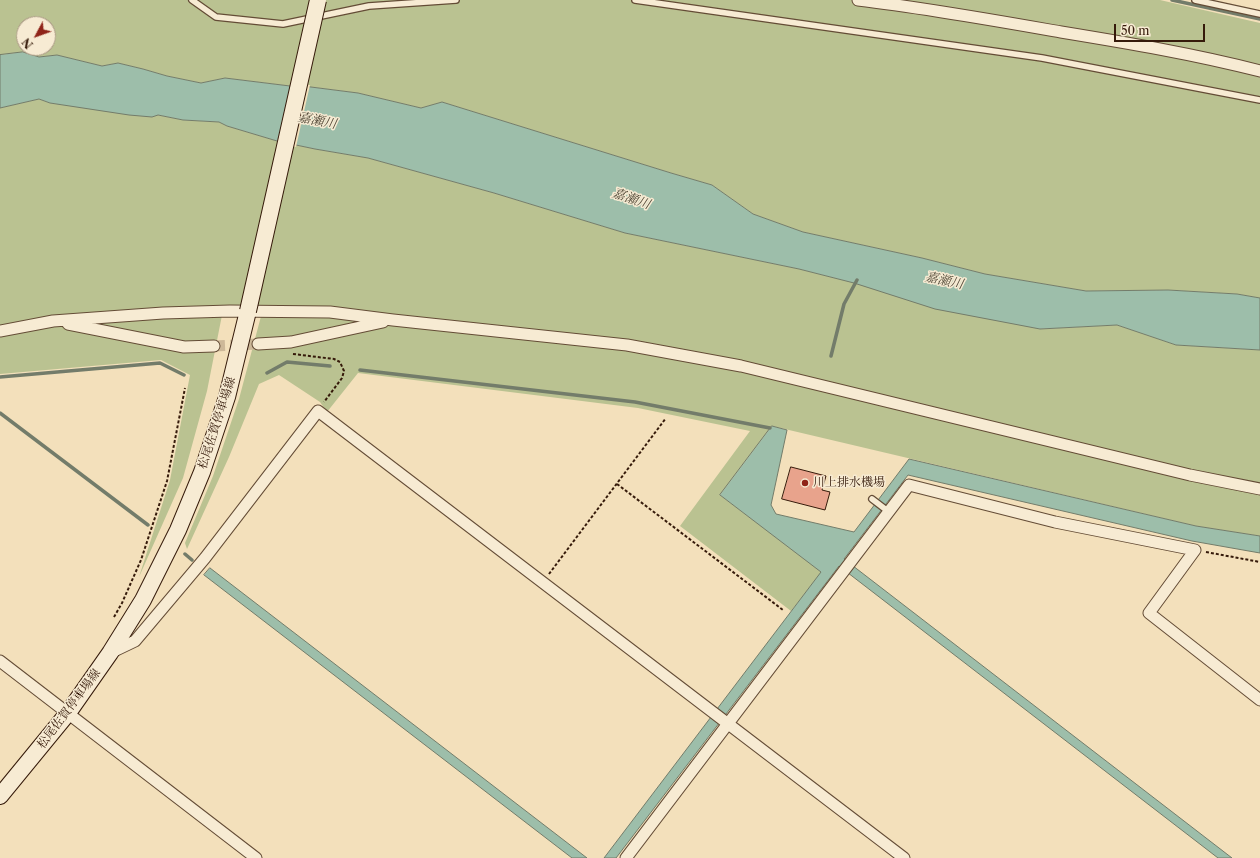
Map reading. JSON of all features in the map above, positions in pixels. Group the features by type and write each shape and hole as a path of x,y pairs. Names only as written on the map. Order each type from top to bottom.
{"main road":[{"name":"松尾佐賀停車場線","path":"0,796 68,713 110,653 143,600 178,530 202,472 227,397 248,311 318,0"}],"street":[{"path":"858,0 988,19 1110,40 1220,61 1260,71"},
{"path":"0,331 53,322 163,313 248,311 330,312 626,345 741,366 1182,473 1260,489"},
{"path":"258,344 291,342 393,320"},
{"path":"53,322 184,347 214,346"},
{"path":"110,653 135,642 205,558 318,411 904,858"},
{"path":"626,858 909,485 1055,522 1196,550 1149,613 1260,700"},
{"path":"0,661 256,858"}],"lane":[{"path":"192,0 216,17 283,24 369,6 456,0"},
{"path":"635,0 1042,58 1260,100"},
{"path":"1195,0 1260,14"},
{"path":"872,500 889,512"}],"path":[{"path":"290,354 334,359 340,362 344,372 342,378 318,411"},
{"path":"112,622 141,560 167,481 185,388"},
{"path":"543,583 666,418"},
{"path":"617,484 782,610"},
{"path":"1196,550 1260,562"}],"shaded area":[{"path":"0,0 1160,0 1260,23 1260,298 1237,294 1168,290 1086,291 985,274 922,258 803,232 753,214 712,185 442,102 421,108 358,93 303,86 290,86 225,78 201,83 118,63 102,66 56,55 56,16 16,16 16,53 0,55"},
{"path":"39,99 50,103 158,115 183,120 219,122 227,126 277,141 368,158 494,193 625,233 799,269 1040,329 1117,325 1176,345 1260,350 1260,536 1196,526 772,426 720,495 822,572 791,611 680,526 750,431 638,408 358,373 327,412 320,402 279,375 259,384 229,457 187,549 185,543 213,476 239,399 264,305 224,305 207,391 183,478 139,577 170,480 190,375 161,360 0,374 0,108"}],"water":[{"name":"嘉瀬川","path":"16,53 16,56 39,57 57,55 102,66 118,63 201,83 225,78 290,86 303,86 358,93 421,108 442,102 712,185 753,214 803,232 922,258 985,274 1086,291 1168,290 1237,294 1260,298 1260,350 1176,345 1117,325 1040,329 935,309 854,283 799,269 625,233 494,193 368,158 277,141 227,126 219,122 183,120 158,115 152,117 129,115 50,103 39,99 0,108 0,55"},
{"path":"772,426 787,430 771,505 776,514 854,532 909,459 1196,526 1260,536 1260,553 1192,541 908,475 844,559 1232,858 1218,858 839,566 616,858 604,858 821,572 720,495"},
{"path":"210,568 587,858 572,858 204,575"}],"pier":[{"path":"291,84 310,85 296,147 277,143"}],"building":[{"name":"川上排水機場","path":"791,467 826,476 822,490 830,492 825,510 782,499"}],"waterway":[{"path":"1172,0 1260,19"},
{"path":"831,356 844,304 857,280"},
{"path":"267,373 287,362 330,366"},
{"path":"0,377 160,363 184,375"},
{"path":"360,370 635,402 770,428"},
{"path":"0,413 148,525"},
{"path":"185,554 192,560"}],"tunnel":[{"path":"214,346 258,344"}],"place":[{"name":"川上排水機場","path":"805,483"}]}
